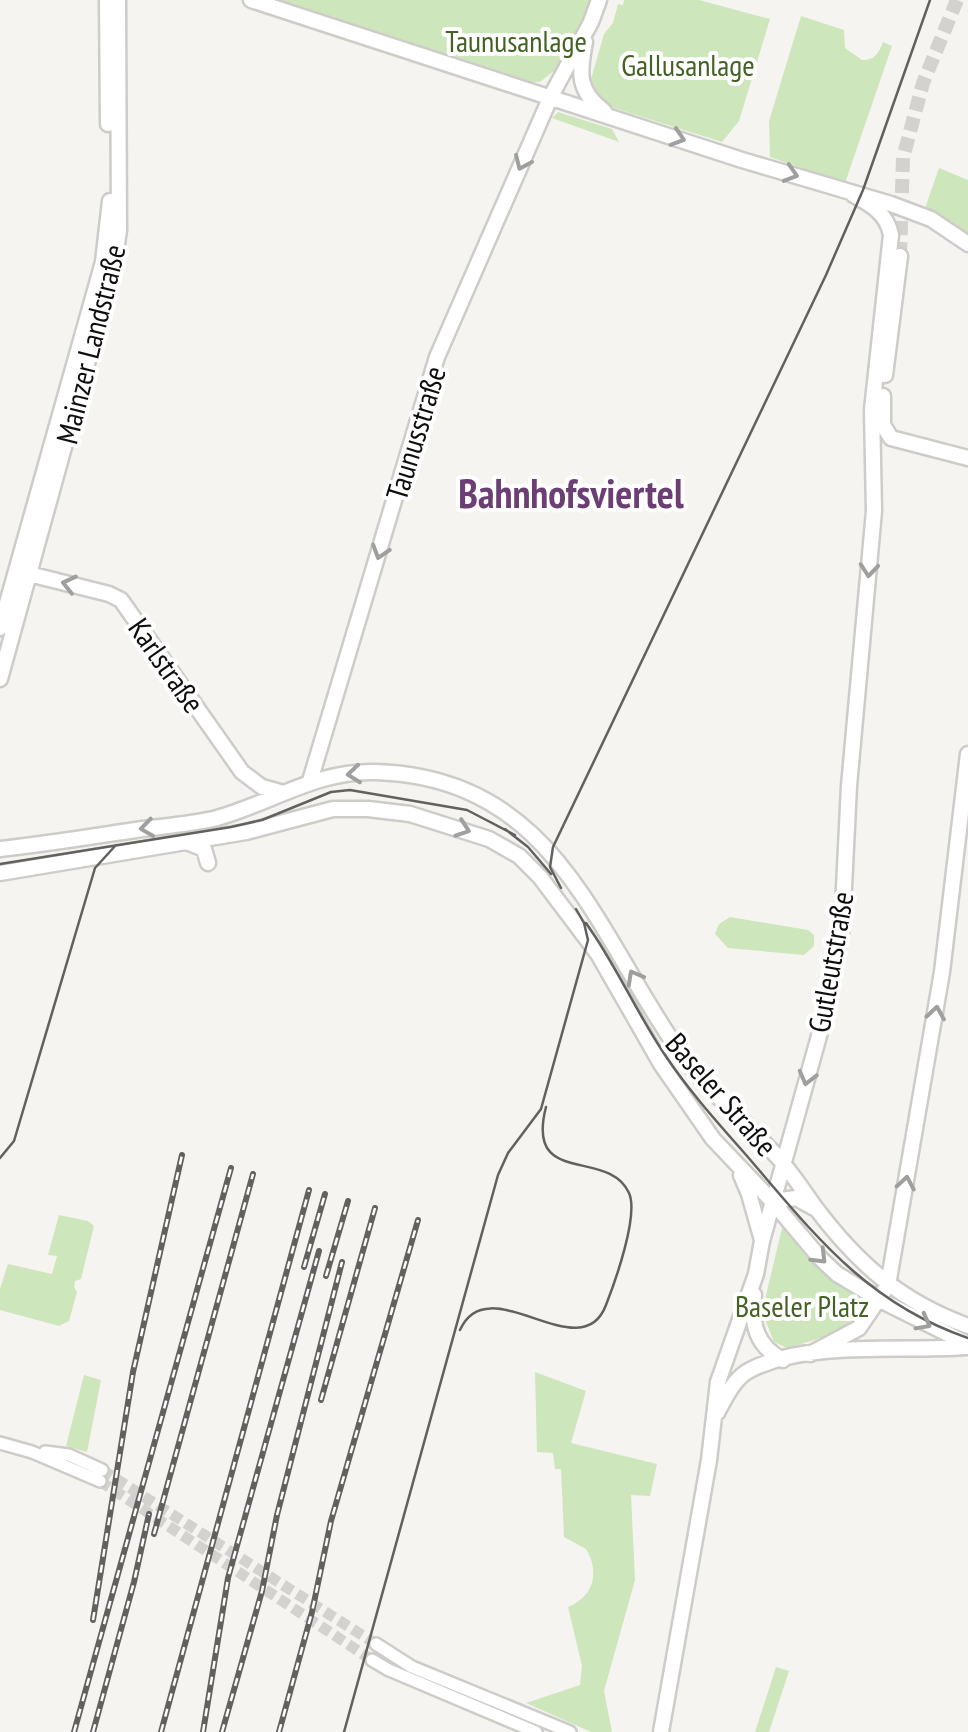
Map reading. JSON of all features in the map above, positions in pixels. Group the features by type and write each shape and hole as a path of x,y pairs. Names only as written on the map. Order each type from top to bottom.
{"main road":[{"name":"Mainzer Landstraße","path":"0,628 107,244 110,208 106,0"},
{"name":"Mainzer Landstraße","path":"0,679 116,254 118,0"},
{"path":"251,0 922,215 968,244"},
{"path":"599,0 590,22 580,81 592,102 615,118"},
{"name":"Taunusstraße","path":"310,781 437,357 551,96 590,22"},
{"path":"513,84 540,84 564,70"},
{"name":"Gutleutstraße","path":"661,1732 720,1370 756,1274 842,928 849,786 870,564 875,459 871,431 873,399 891,235 881,213 852,194"},
{"path":"875,459 900,256"},
{"path":"881,411 884,430 892,438 968,458"},
{"name":"Karlstraße","path":"29,574 121,600 242,772 254,783 281,792"},
{"path":"810,1354 849,1336 880,1300 888,1284 942,972 968,754"},
{"name":"Baseler Straße","path":"0,850 214,819 310,781 377,772 421,778 465,792 536,837 577,884 678,1050 784,1165 817,1210"},
{"path":"310,781 318,796 337,813"},
{"name":"Baseler Straße","path":"0,873 188,843 368,808 410,814 489,839 530,866 590,944 661,1064 713,1139 772,1202"},
{"path":"188,843 204,849 208,863"},
{"path":"758,1136 778,1137 796,1122"},
{"path":"736,1166 749,1194 762,1241"},
{"path":"772,1202 796,1198 817,1210 869,1270 927,1308 968,1326"},
{"path":"772,1202 837,1274 968,1346"},
{"path":"756,1274 752,1306 755,1331 770,1353 783,1360"},
{"path":"714,1418 731,1388 748,1370 783,1360 873,1349 968,1346"}],"street":[{"path":"0,1443 32,1452 69,1455 101,1476"},
{"path":"376,1644 412,1667 570,1732"},
{"path":"372,1660 536,1732"}],"green space":[{"name":"Taunusanlage","path":"270,0 599,0 570,58 540,82 512,82 439,54"},
{"name":"Gallusanlage","path":"624,0 699,0 770,19 739,121 722,142 595,102 587,93 604,34 613,23 618,4 623,5"},
{"name":"Gallusanlage","path":"801,16 844,30 845,48 862,60 875,56 883,42 892,46 845,183 770,157 769,121"},
{"path":"558,112 612,129 619,142 552,118"},
{"path":"939,168 968,180 968,236 924,211"},
{"path":"730,917 808,930 814,935 814,946 804,955 728,948 715,934 719,924"},
{"path":"59,1215 94,1226 81,1279 75,1281 77,1292 69,1321 59,1326 0,1310 0,1289 8,1264 52,1274 57,1256 48,1255"},
{"name":"Baseler Platz","path":"783,1224 818,1268 865,1300 860,1311 843,1327 787,1348 774,1342 762,1312"},
{"path":"535,1372 586,1391 571,1443 657,1464 650,1496 631,1495 635,1580 604,1691 612,1732 591,1732 526,1703 580,1685 582,1666 568,1607 584,1597 593,1575 586,1549 564,1537 561,1469 555,1469 553,1453 537,1452"},
{"path":"84,1375 101,1380 87,1452 66,1446"},
{"path":"776,1667 789,1671 769,1732 755,1732"}],"tunnel":[{"path":"900,256 903,158 923,83 957,0"},
{"path":"102,1470 376,1644"},
{"path":"100,1481 372,1660"}],"tram line":[{"path":"561,888 550,867 553,847 826,275 863,190 930,0"},
{"path":"0,864 231,827 262,820 331,792 350,790 467,810 515,835"},
{"path":"505,829 528,847 551,874"},
{"path":"0,1158 14,1141 95,868 116,845"},
{"path":"344,1732 498,1175 508,1153 541,1109 588,940 576,909"},
{"path":"586,923 674,1068 819,1239 871,1286 900,1306 968,1338"},
{"path":"460,1330 473,1313 491,1308 577,1328 594,1322 606,1305 628,1232 629,1193 619,1179 557,1158 547,1148 543,1132 546,1107"}],"railway":[{"path":"93,1620 133,1372 182,1155"},
{"path":"74,1732 231,1168"},
{"path":"154,1534 253,1174"},
{"path":"161,1732 309,1190"},
{"path":"304,1267 325,1194"},
{"path":"326,1276 348,1201"},
{"path":"321,1400 375,1208"},
{"path":"279,1732 312,1612 331,1521 418,1220"},
{"path":"203,1732 228,1578 319,1251"},
{"path":"222,1732 262,1591 277,1515 342,1262"},
{"path":"93,1732 149,1514"}],"district":[{"name":"Bahnhofsviertel","path":"571,493"}]}
